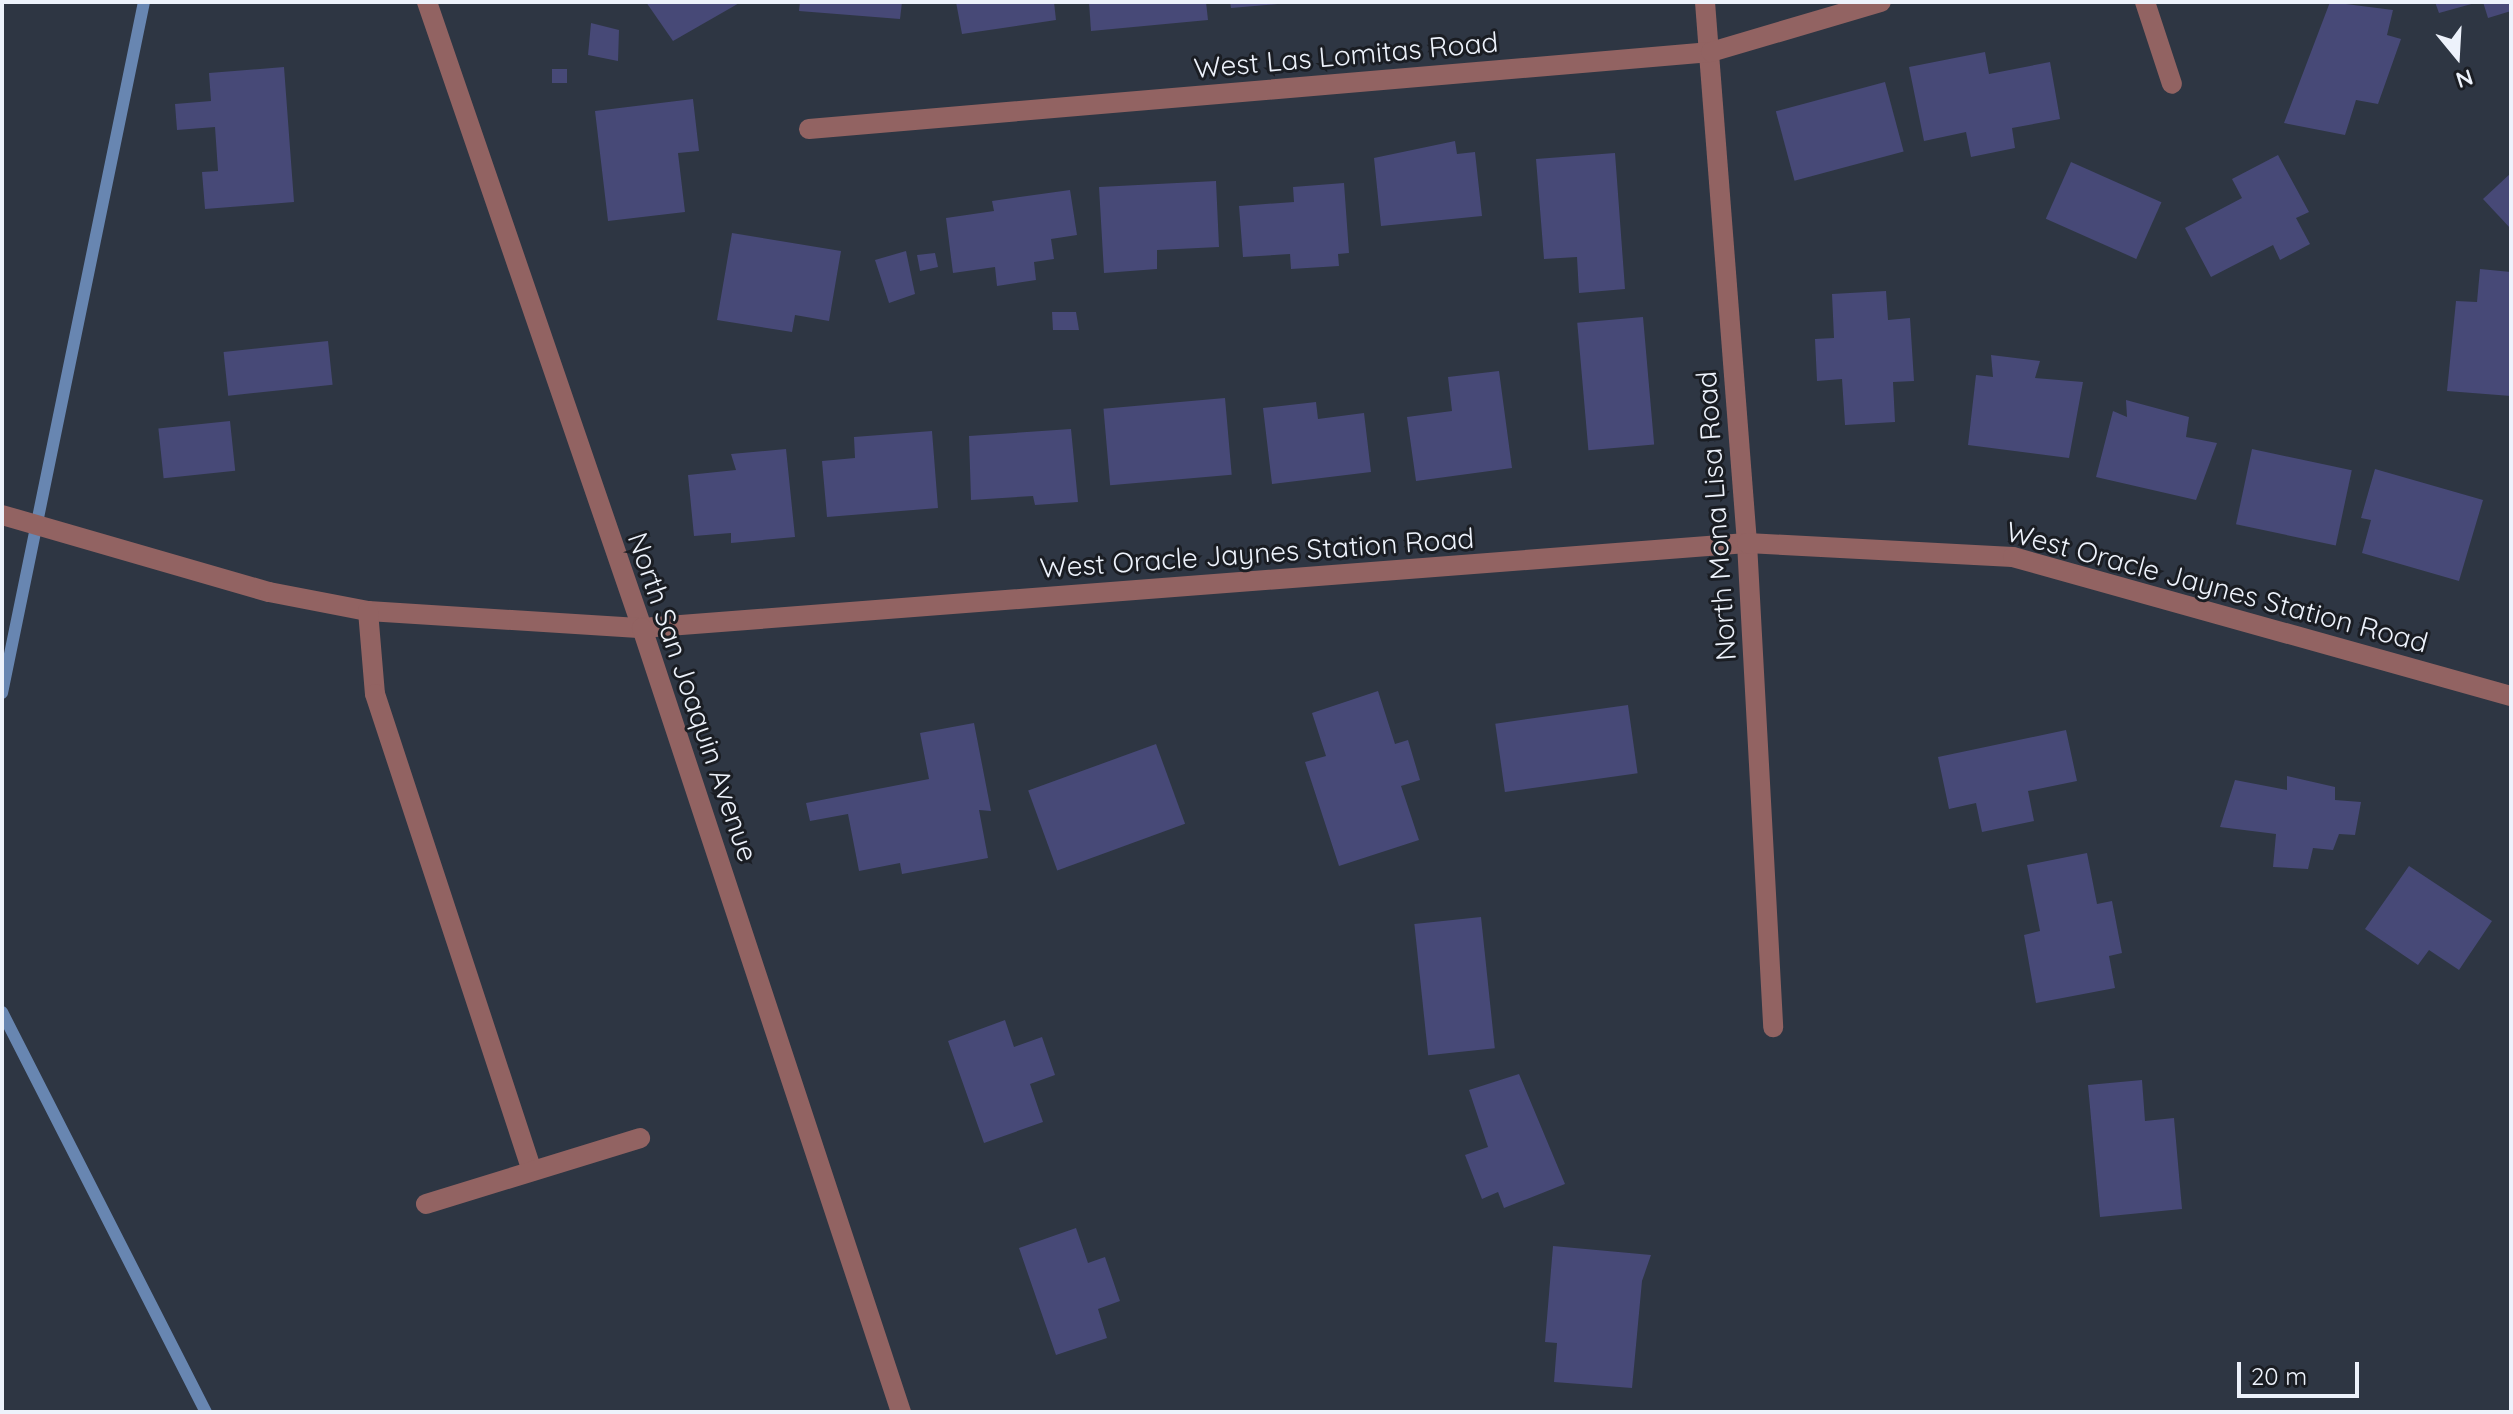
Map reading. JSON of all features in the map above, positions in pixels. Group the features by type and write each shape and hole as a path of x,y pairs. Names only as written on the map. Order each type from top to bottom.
{"street":[{"name":"North San Joaquin Avenue","path":"427,2 642,628 901,1412"},
{"name":"North Mona Lisa Road","path":"1705,2 1747,543 1773,1027"},
{"name":"West Las Lomitas Road","path":"809,129 1711,52 1881,2"},
{"path":"2145,2 2172,84"},
{"name":"West Oracle Jaynes Station Road","path":"2,515 269,592 368,611 642,628 1747,543 2013,557 2511,696"},
{"path":"368,611 375,694 532,1171"},
{"path":"426,1204 640,1138"}],"building":[{"path":"646,2 741,2 673,41"},
{"path":"800,2 902,2 900,19 799,11"},
{"path":"956,2 1054,2 1056,20 962,34"},
{"path":"1089,2 1206,2 1208,20 1091,31"},
{"path":"1230,2 1277,2 1278,4 1231,8"},
{"path":"2330,2 2393,10 2387,35 2401,39 2378,104 2356,100 2345,135 2284,123"},
{"path":"2435,2 2475,2 2475,3 2439,13"},
{"path":"2483,2 2511,2 2511,11 2488,18"},
{"path":"591,23 619,30 618,61 588,55"},
{"path":"1985,52 1989,74 2050,62 2060,119 2012,128 2015,148 1971,157 1966,132 1924,141 1909,67"},
{"path":"284,67 294,202 205,209 202,172 218,171 215,127 177,130 175,104 211,101 209,73"},
{"path":"552,69 567,69 567,83 552,83"},
{"path":"1885,82 1904,152 1794,181 1776,111"},
{"path":"693,99 699,151 678,153 685,212 608,221 595,111"},
{"path":"1455,141 1457,154 1475,152 1482,216 1381,226 1374,158"},
{"path":"1615,153 1625,289 1579,293 1577,257 1544,259 1536,159"},
{"path":"2278,155 2309,212 2296,218 2310,244 2280,260 2273,245 2211,277 2185,228 2242,198 2232,179"},
{"path":"2071,162 2161,202 2136,259 2046,219"},
{"path":"2511,173 2511,229 2483,199"},
{"path":"1216,181 1219,247 1157,250 1157,269 1104,273 1099,187"},
{"path":"1344,183 1349,253 1338,254 1339,266 1291,269 1290,254 1243,257 1239,206 1294,202 1293,187"},
{"path":"1070,190 1077,235 1051,239 1054,259 1034,262 1036,280 997,286 995,267 953,273 946,218 994,211 992,201"},
{"path":"732,233 841,251 829,321 795,315 792,332 717,320"},
{"path":"906,251 915,294 889,303 875,260"},
{"path":"935,253 938,267 920,271 917,255"},
{"path":"2480,269 2511,272 2511,396 2447,391 2456,301 2477,302"},
{"path":"1886,291 1888,320 1910,318 1914,381 1893,382 1895,422 1845,425 1842,379 1817,381 1815,339 1834,338 1832,294"},
{"path":"1052,312 1076,312 1079,330 1053,330"},
{"path":"1643,317 1654,445 1588,450 1577,323"},
{"path":"328,341 333,385 228,396 224,352"},
{"path":"1991,355 2040,361 2035,378 2083,382 2069,458 1968,445 1976,375 1993,377"},
{"path":"1499,371 1512,468 1416,481 1407,417 1452,411 1448,377"},
{"path":"1225,398 1232,475 1110,485 1103,409"},
{"path":"2126,400 2189,417 2186,437 2217,443 2196,500 2096,477 2113,411 2127,417"},
{"path":"1316,402 1318,419 1364,413 1371,472 1272,484 1263,408"},
{"path":"230,421 235,471 164,478 158,429"},
{"path":"1071,429 1078,502 1035,505 1033,496 971,500 969,436"},
{"path":"932,431 938,508 827,517 822,461 855,458 854,437"},
{"path":"786,449 795,537 731,543 731,533 694,536 688,475 736,470 731,454"},
{"path":"2252,449 2352,470 2336,546 2236,524"},
{"path":"2375,469 2483,500 2459,581 2362,553 2371,520 2361,518"},
{"path":"1378,691 1395,744 1408,740 1420,780 1401,786 1419,840 1339,866 1305,762 1326,756 1312,713"},
{"path":"1628,705 1638,773 1505,792 1495,724"},
{"path":"974,723 991,811 979,810 988,858 902,874 900,863 859,871 848,814 810,821 806,803 929,779 920,733"},
{"path":"2066,730 2077,781 2028,791 2034,821 1982,832 1976,803 1949,809 1938,757"},
{"path":"1156,744 1185,824 1057,870 1028,791"},
{"path":"2287,776 2335,787 2335,800 2361,802 2355,835 2339,834 2333,850 2313,848 2308,869 2273,867 2276,834 2220,827 2235,780 2287,790"},
{"path":"2087,853 2097,904 2112,901 2122,953 2109,956 2115,988 2036,1003 2024,935 2040,931 2027,865"},
{"path":"2409,866 2492,921 2459,970 2429,950 2418,965 2365,929"},
{"path":"1481,917 1495,1048 1428,1055 1414,924"},
{"path":"1005,1020 1014,1047 1042,1037 1055,1075 1030,1084 1043,1122 984,1143 948,1041"},
{"path":"1519,1074 1565,1184 1504,1208 1498,1192 1482,1199 1465,1155 1488,1147 1469,1090"},
{"path":"2142,1080 2145,1121 2174,1118 2182,1209 2100,1217 2088,1085"},
{"path":"1076,1228 1088,1263 1105,1257 1120,1301 1098,1309 1107,1338 1056,1355 1019,1248"},
{"path":"1553,1246 1651,1255 1642,1281 1632,1388 1554,1382 1557,1343 1545,1342"}],"waterway":[{"path":"2,693 144,2"},
{"path":"2,1012 206,1412"}]}
